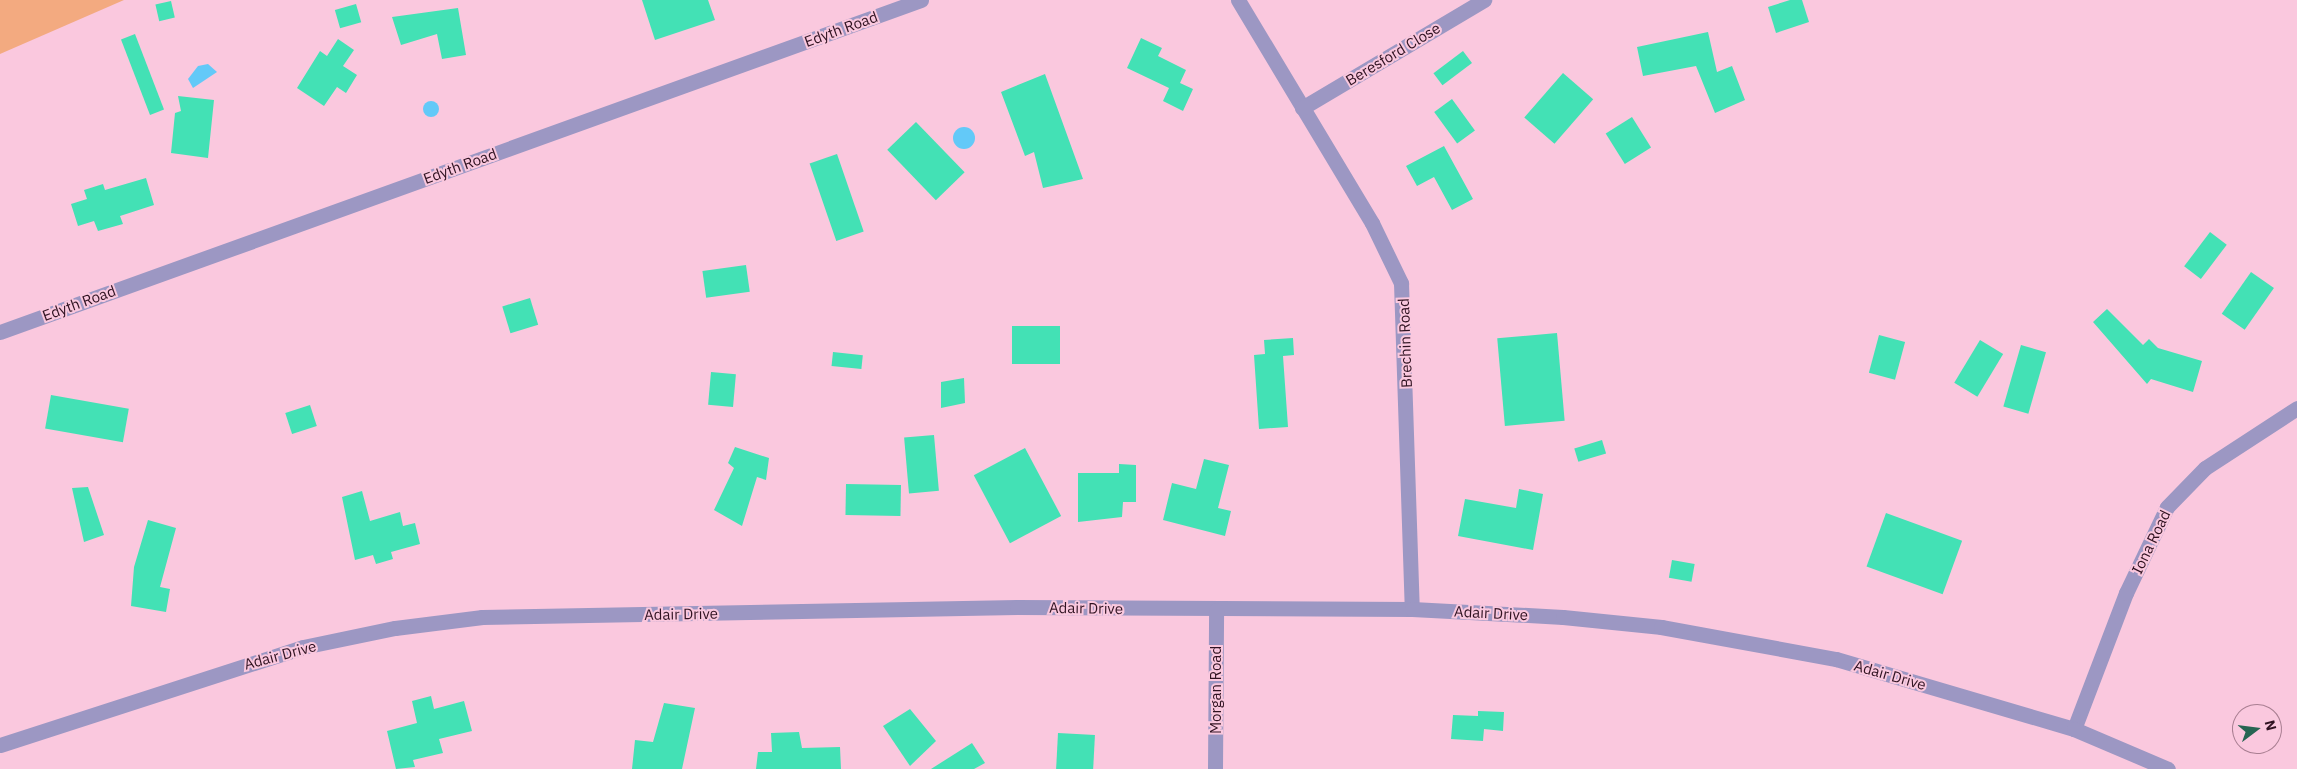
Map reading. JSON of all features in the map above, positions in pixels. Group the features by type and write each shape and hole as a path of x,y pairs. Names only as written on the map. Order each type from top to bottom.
{"street":[{"name":"Edyth Road","path":"0,332 921,0"},
{"name":"Brechin Road","path":"1238,0 1372,223 1401,283 1412,610"},
{"name":"Beresford Close","path":"1302,108 1484,0"},
{"name":"Iona Road","path":"2074,729 2126,592 2167,507 2205,468 2297,408"},
{"name":"Adair Drive","path":"0,745 303,647 395,628 482,617 1017,607 1412,610 1563,617 1680,631 1836,659 2074,729 2168,769"},
{"name":"Morgan Road","path":"1215,769 1216,610"}],"shaded area":[{"path":"0,0 124,0 0,54"}],"water":[{"path":"208,64 217,72 193,88 188,79 198,66"},
{"path":"428,101 434,101 439,106 437,115 428,117 423,112 423,106"},
{"path":"964,127 972,130 975,138 972,146 964,149 956,146 953,138 956,130"}],"building":[{"path":"642,0 708,0 715,20 655,40"},
{"path":"1790,0 1802,0 1809,22 1776,33 1768,7"},
{"path":"171,1 175,18 159,21 155,5"},
{"path":"356,4 361,22 340,28 335,10"},
{"path":"458,8 466,55 442,59 437,34 401,45 392,17"},
{"path":"1708,32 1717,72 1732,66 1745,100 1715,113 1696,66 1643,76 1637,47"},
{"path":"135,34 164,110 150,115 121,39"},
{"path":"1141,38 1162,48 1158,56 1186,70 1180,83 1193,89 1183,111 1163,101 1169,88 1127,68"},
{"path":"338,39 354,50 343,66 357,75 346,93 337,87 324,106 297,88 320,51 327,56"},
{"path":"1463,51 1472,63 1442,85 1433,73"},
{"path":"1563,73 1593,99 1554,144 1524,118"},
{"path":"1045,74 1083,179 1043,188 1034,152 1025,156 1001,92"},
{"path":"178,96 214,100 208,158 171,153 175,113 181,111"},
{"path":"1452,99 1475,131 1457,143 1434,112"},
{"path":"1632,117 1651,148 1625,164 1606,133"},
{"path":"916,122 965,172 936,200 887,150"},
{"path":"1444,146 1473,199 1452,210 1434,177 1417,186 1406,166"},
{"path":"837,154 864,232 836,241 810,163"},
{"path":"146,178 154,205 120,216 123,224 98,231 94,221 78,226 71,204 87,199 84,190 103,184 105,190"},
{"path":"2210,232 2227,245 2201,279 2184,266"},
{"path":"746,265 750,292 706,298 702,271"},
{"path":"2251,272 2274,288 2245,330 2222,314"},
{"path":"530,298 538,325 510,333 502,306"},
{"path":"2107,309 2143,345 2149,339 2158,348 2202,361 2193,392 2151,379 2147,384 2093,322"},
{"path":"1012,326 1060,326 1060,364 1012,364"},
{"path":"1557,333 1565,421 1505,426 1497,338"},
{"path":"1879,335 1905,342 1895,380 1869,373"},
{"path":"1293,338 1294,355 1283,356 1288,427 1259,429 1254,355 1265,354 1264,340"},
{"path":"1980,340 2003,354 1977,397 1954,383"},
{"path":"2021,345 2046,352 2028,414 2003,407"},
{"path":"833,352 863,355 861,369 832,366"},
{"path":"711,372 736,374 733,407 708,405"},
{"path":"964,378 965,403 941,408 941,382"},
{"path":"51,395 129,409 123,442 45,428"},
{"path":"310,405 317,426 292,434 285,413"},
{"path":"934,435 939,491 909,493 904,438"},
{"path":"1602,440 1606,453 1578,462 1574,448"},
{"path":"735,447 769,458 766,480 757,477 742,526 714,510 734,468 728,463"},
{"path":"1025,448 1061,516 1010,543 974,475"},
{"path":"1204,459 1229,465 1218,508 1231,511 1225,536 1163,520 1172,483 1196,489"},
{"path":"1119,464 1136,465 1136,502 1123,502 1122,517 1078,522 1078,473 1119,473"},
{"path":"846,484 901,485 900,516 845,515"},
{"path":"88,487 104,535 84,542 72,488"},
{"path":"1519,489 1543,494 1533,550 1458,536 1465,499 1516,508"},
{"path":"362,491 370,521 400,512 403,526 415,523 420,544 391,552 393,559 376,564 373,555 355,560 342,497"},
{"path":"1886,513 1962,541 1943,594 1867,567"},
{"path":"148,520 176,528 160,587 170,589 166,612 131,606 134,567"},
{"path":"1672,560 1695,564 1692,582 1669,578"},
{"path":"431,696 434,709 464,701 472,731 439,739 443,753 413,760 415,767 396,769 387,731 417,723 412,701"},
{"path":"664,703 695,708 682,769 632,769 635,740 653,742"},
{"path":"910,709 936,741 910,766 883,726"},
{"path":"1478,711 1504,712 1503,731 1484,729 1483,741 1451,739 1453,715 1478,716"},
{"path":"799,732 802,748 840,747 841,769 756,769 758,752 772,752 771,733"},
{"path":"1058,733 1095,735 1093,769 1056,769"},
{"path":"972,743 985,763 974,769 931,769"}]}
